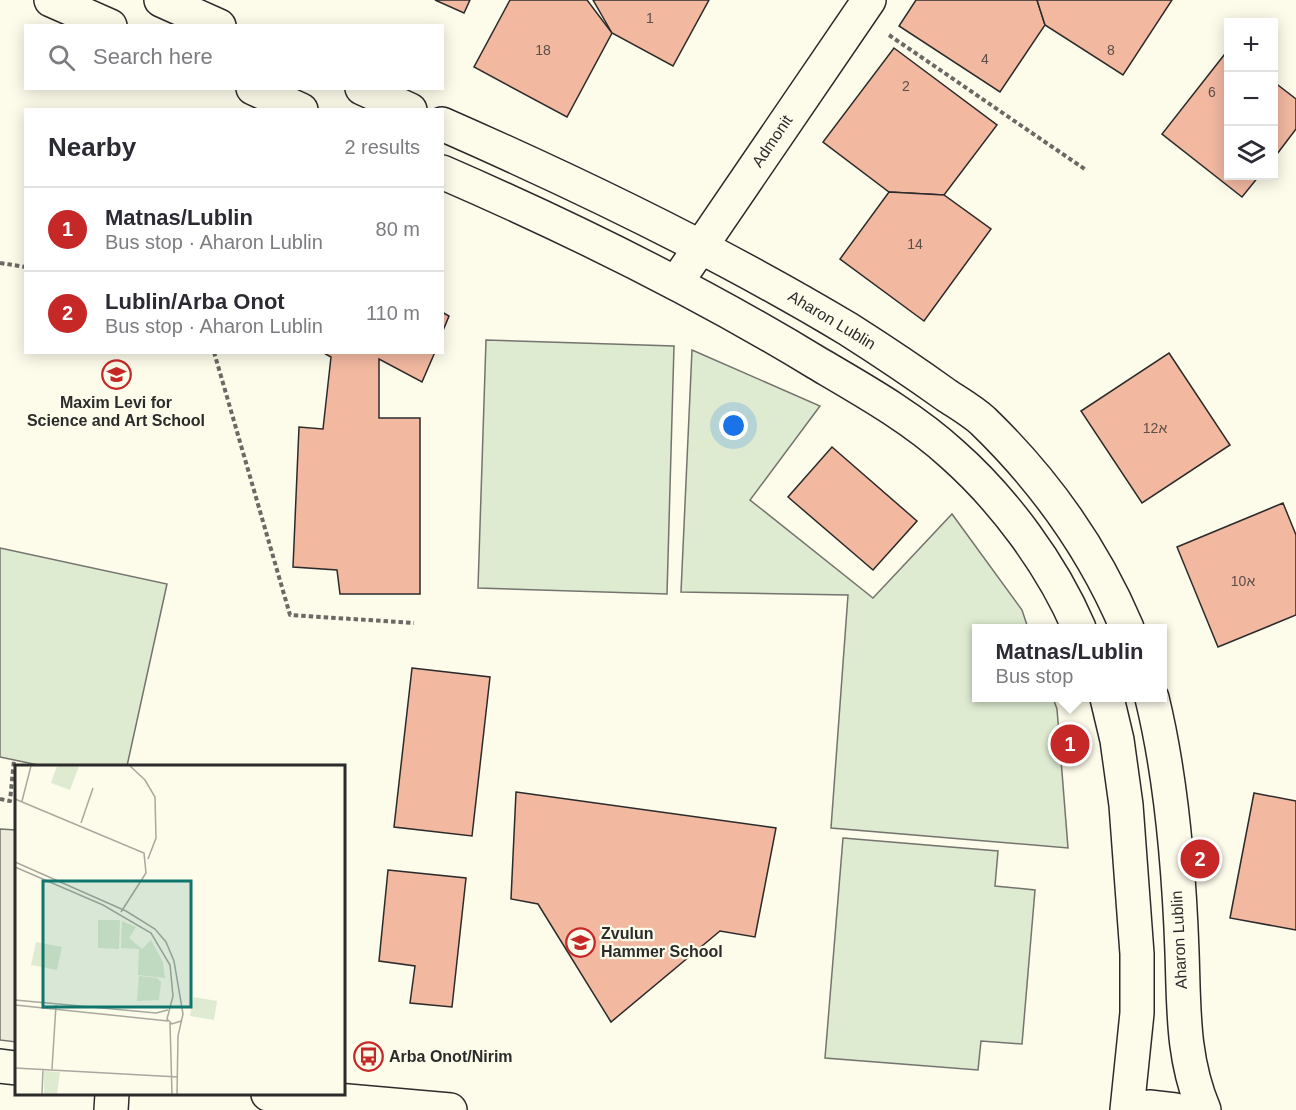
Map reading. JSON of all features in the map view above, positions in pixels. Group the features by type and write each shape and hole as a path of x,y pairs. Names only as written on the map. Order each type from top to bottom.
{"street":[{"path":"51,0 105,24"},
{"path":"161,0 215,24"},
{"name":"Admonit","path":"676,283 864,7"},
{"path":"257,90 297,108"},
{"path":"366,90 406,108"},
{"name":"Aharon Lublin","path":"444,125 541,168 700,246 790,295 870,343 981,420 1036,478 1078,534 1125,624"},
{"path":"444,173 522,207 676,283 777,338 846,380 952,453 1002,506 1040,559 1077,624"},
{"path":"1108,702 1117,740 1126,805 1137,954 1137,1012 1127,1110"},
{"name":"Aharon Lublin","path":"1153,702 1160,732 1170,800 1182,952 1182,1015 1187,1062 1204,1110"},
{"path":"0,1066 15,1068"},
{"path":"111,1110 112,1095"},
{"path":"279,1095 450,1110"},
{"path":"1138,1110 1149,1107 1175,1110"}],"path":[{"path":"864,7 1086,170"},
{"path":"0,263 24,267"},
{"path":"215,354 290,615 414,622"},
{"path":"0,799 10,801 14,760"}],"green space":[{"path":"486,340 674,346 667,594 478,588"},
{"path":"692,350 820,406 750,500 873,598 952,514 1022,610 1027,624 972,624 972,702 1054,702 1057,709 1068,848 831,828 848,595 681,592"},
{"path":"0,548 167,584 127,765 38,765 0,757"},
{"path":"843,838 998,851 995,886 1035,890 1022,1044 981,1041 978,1070 825,1058"}],"shaded area":[{"path":"0,829 15,830 15,1042 0,1040"}],"building":[{"path":"435,0 470,0 464,13"},
{"path":"510,0 587,0 612,33 567,117 474,67"},
{"path":"593,0 709,0 673,66 612,33"},
{"path":"916,0 1037,0 1045,25 1000,92 899,26"},
{"path":"1037,0 1172,0 1123,75 1045,25"},
{"path":"894,48 997,125 944,195 889,192 823,142"},
{"path":"1224,55 1224,180 1256,180 1242,197 1162,134"},
{"path":"1278,85 1296,99 1296,129 1278,153"},
{"path":"889,192 944,195 991,229 924,321 840,259"},
{"path":"444,313 449,316 444,328"},
{"path":"1169,353 1230,445 1142,503 1081,411"},
{"path":"326,354 434,354 422,382 379,359 379,418 420,418 420,594 340,594 337,570 293,567 299,427 323,429 331,357"},
{"path":"832,447 917,521 873,570 788,497"},
{"path":"1283,503 1296,535 1296,615 1218,647 1177,547"},
{"path":"412,668 490,677 472,836 394,827"},
{"path":"516,792 776,828 755,937 720,931 611,1022 538,904 511,899"},
{"path":"1254,793 1296,801 1296,930 1230,918"},
{"path":"388,870 466,878 452,1007 410,1003 415,966 379,961"}],"place":[{"name":"Maxim Levi for Science and Art School","path":"116,374"},
{"name":"Matnas/Lublin","path":"1070,744"},
{"name":"Lublin/Arba Onot","path":"1200,859"},
{"name":"Zvulun Hammer School","path":"580,942"},
{"name":"Arba Onot/Nirim","path":"368,1056"}]}
